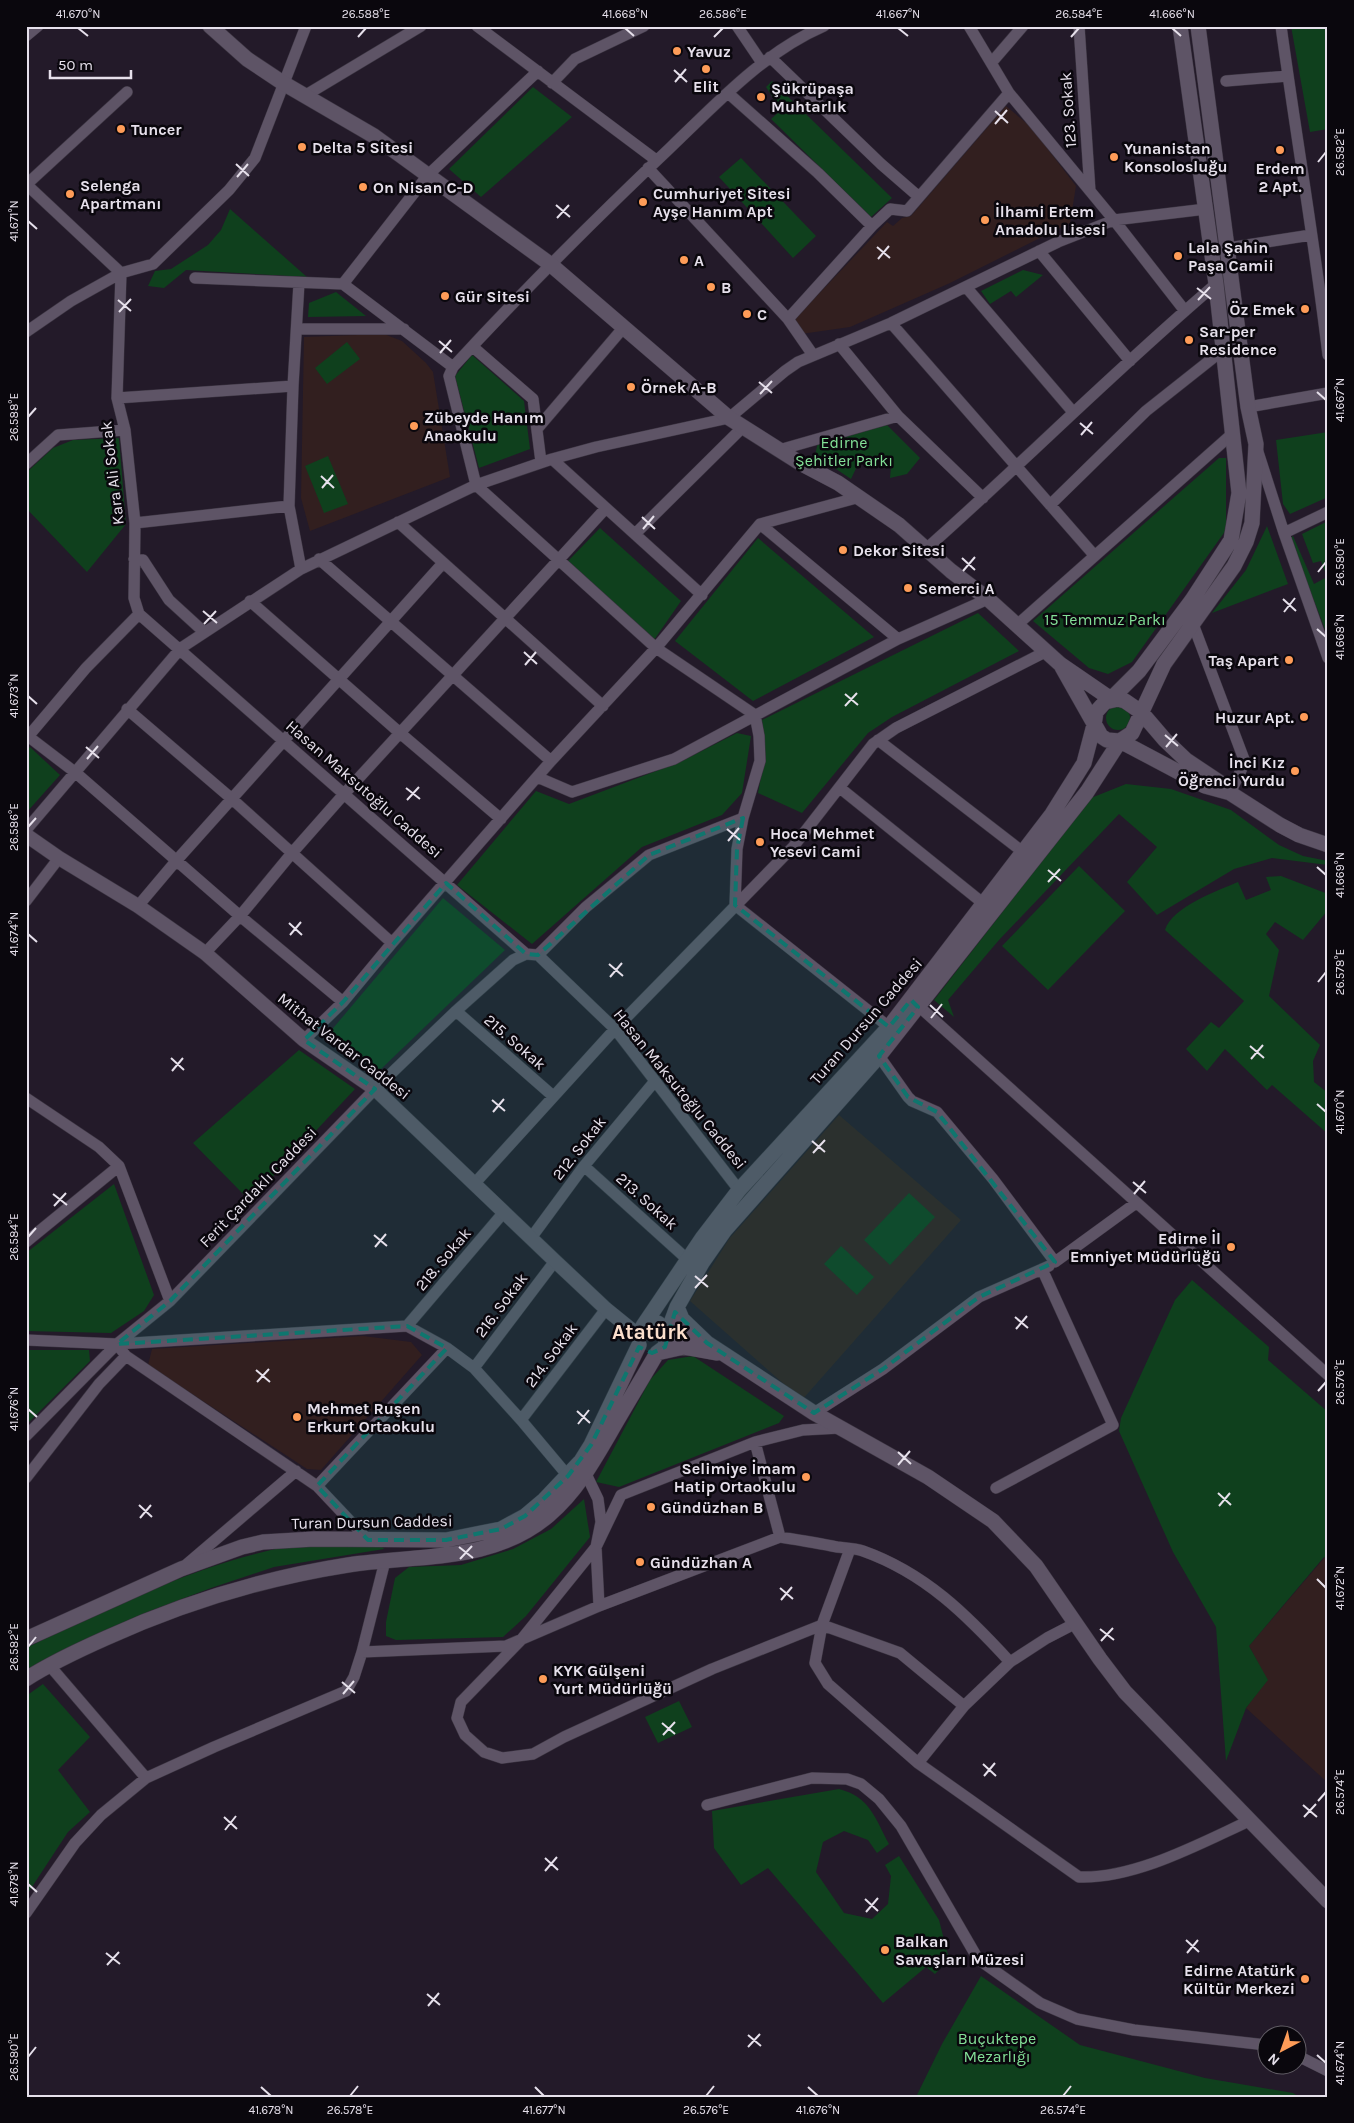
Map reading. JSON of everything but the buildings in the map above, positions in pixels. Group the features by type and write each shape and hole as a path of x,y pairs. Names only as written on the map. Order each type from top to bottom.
{"main road":[{"path":"210,26 247,59 283,83 374,136 550,264 729,418 779,450 860,497 899,526 951,571 988,599 1060,664 1111,699 1126,701 1140,712 1186,760 1219,782 1230,794"},
{"path":"1094,725 1099,706 1111,699 1139,671 1192,600 1231,540 1239,493 1216,284 1180,26"},
{"path":"1060,664 1101,736 1113,742 1120,741 1132,733 1140,712 1164,664 1234,566 1246,542 1252,522 1256,444 1248,407 1198,26"},
{"name":"Turan Dursun Caddesi","path":"668,1331 677,1307 702,1262 725,1230 879,1056 984,904 1067,792 1084,763 1094,725"},
{"path":"1120,741 1205,786 1230,794 1299,835 1328,845"},
{"name":"Turan Dursun Caddesi","path":"571,1482 591,1445 640,1335 688,1260 739,1190 888,1027 915,1003 1088,792 1120,741"},
{"path":"677,1307 682,1320 695,1334 720,1353 814,1413 928,1477 992,1521 1036,1566 1125,1692 1328,1902"},
{"path":"648,1323 658,1323 668,1331 720,1353 684,1347 657,1353 647,1352 640,1335 648,1323"},
{"path":"657,1353 662,1351 667,1343 668,1331"},
{"name":"Turan Dursun Caddesi","path":"26,1639 181,1570 242,1547 263,1542 305,1539 446,1540 501,1530 525,1516 571,1482 586,1474 657,1353"},
{"path":"26,1679 153,1617 223,1593 348,1565 465,1554 500,1544 525,1533 548,1516 571,1482"}],"street":[{"path":"26,36 38,26"},
{"path":"26,332 71,301 121,273 153,264 229,190 255,158 306,26"},
{"path":"306,95 421,26"},
{"path":"477,26 538,71 652,164 788,319 813,355"},
{"path":"552,83 575,59 644,26"},
{"path":"737,26 766,60 919,197"},
{"path":"735,905 737,850 743,818 760,761 759,736 755,715 656,648 557,560 476,484 449,376 453,368 550,264 728,93 766,60 805,35 824,26"},
{"path":"969,26 1009,93 1114,220 1185,311"},
{"path":"992,62 1023,26"},
{"name":"123. Sokak","path":"1078,26 1090,191"},
{"path":"1281,26 1311,236 1324,286 1328,355"},
{"path":"343,284 428,175 538,71"},
{"path":"1226,81 1288,76"},
{"path":"121,273 27,184 127,92"},
{"path":"728,93 818,174 872,226"},
{"path":"788,319 872,226 890,209 907,210 1009,93"},
{"path":"26,830 180,648 250,601 319,559 476,484 596,447 729,418 784,371 813,355 892,323 1039,252 1114,220 1206,209"},
{"path":"1228,248 1311,236"},
{"path":"1039,252 1130,361"},
{"name":"Kara Ali Sokak","path":"121,273 117,398 126,430 135,523 134,598 139,614"},
{"path":"195,278 343,284 453,368"},
{"path":"299,283 289,506 301,569"},
{"path":"926,549 1016,468 1073,412 1216,284"},
{"path":"966,287 1073,412"},
{"path":"892,323 1094,556"},
{"path":"537,429 624,327"},
{"path":"297,329 404,329"},
{"path":"839,344 898,416 983,498"},
{"path":"472,347 533,399 537,429 546,461 606,508 702,595"},
{"path":"1050,505 1146,411 1222,350"},
{"path":"117,398 293,386"},
{"path":"1248,407 1328,393"},
{"path":"779,450 898,416"},
{"path":"635,534 743,427"},
{"path":"26,464 58,435 126,430"},
{"path":"1017,625 1232,434"},
{"path":"1256,444 1284,533 1328,658"},
{"path":"304,1040 343,1002 551,761 656,648 760,524 860,497"},
{"path":"135,523 289,506"},
{"path":"205,953 240,916 345,793 606,508"},
{"path":"1284,533 1328,512"},
{"path":"398,522 603,706"},
{"path":"760,524 898,639"},
{"path":"134,559 143,560 170,600 204,632"},
{"path":"319,559 551,761"},
{"path":"138,906 176,860 443,563"},
{"path":"537,777 572,792 674,758 898,639 988,599"},
{"path":"250,601 400,733 501,818"},
{"path":"180,648 139,614 86,668 27,738 76,773 240,916 343,1002"},
{"path":"1193,624 1245,762 1230,794"},
{"name":"Hasan Maksutoğlu Caddesi","path":"180,648 526,954"},
{"path":"475,1182 614,1029 793,847 873,744 896,728 1047,651"},
{"path":"127,709 232,799 392,943"},
{"path":"878,740 1023,852"},
{"path":"840,788 984,904"},
{"path":"526,954 538,955 592,902 649,855 743,818"},
{"name":"Mithat Vardar Caddesi","path":"26,835 59,858 138,906 205,953 304,1040 376,1089 475,1182 554,1261 606,1309 640,1335"},
{"path":"26,902 59,858"},
{"path":"735,905 888,1027"},
{"name":"Ferit Çardaklı Caddesi","path":"26,1436 117,1344 170,1301 376,1089 456,1011 513,960 526,954"},
{"name":"Hasan Maksutoğlu Caddesi","path":"538,955 614,1029 739,1190"},
{"path":"915,1003 1328,1375"},
{"name":"215. Sokak","path":"456,1011 553,1096"},
{"path":"879,1056 912,1101 936,1112 993,1179 1055,1262"},
{"name":"212. Sokak","path":"531,1238 584,1166 655,1081"},
{"path":"26,1098 99,1147 119,1166 170,1301"},
{"path":"26,1242 119,1166"},
{"name":"213. Sokak","path":"584,1166 688,1260"},
{"path":"814,1413 883,1369 979,1297 1055,1262 1136,1203"},
{"name":"218. Sokak","path":"407,1326 504,1212"},
{"name":"216. Sokak","path":"474,1368 554,1261"},
{"path":"996,1488 1113,1425 1042,1269"},
{"name":"214. Sokak","path":"521,1420 606,1309"},
{"path":"26,1340 117,1344 407,1326 447,1348 474,1368 521,1420 571,1482"},
{"path":"117,1344 126,1356 317,1486 368,1540"},
{"path":"317,1486 447,1348"},
{"path":"26,1478 99,1384 126,1356"},
{"path":"841,1428 804,1430 755,1442 621,1495 596,1546 521,1640 462,1702 456,1718 465,1736 484,1752 502,1758 533,1754 580,1730 712,1669 822,1625 900,1654 964,1706"},
{"path":"755,1442 780,1537"},
{"path":"181,1570 296,1471"},
{"path":"586,1474 598,1499 601,1522 596,1546 599,1606"},
{"path":"362,1652 506,1646 599,1606 780,1537 862,1551 901,1568 933,1587 974,1623 1010,1662"},
{"path":"850,1549 822,1625 815,1663 821,1675 828,1684 918,1763 1079,1877 1100,1878 1170,1858 1249,1822"},
{"path":"26,1914 75,1843 101,1815 146,1778 214,1747 320,1704 346,1691 354,1677 362,1652 385,1561"},
{"path":"918,1763 964,1706 1010,1662 1047,1638 1076,1624"},
{"path":"50,1666 146,1778"},
{"path":"707,1805 812,1778 847,1779 861,1784 879,1799 901,1826 978,1958 1040,2003 1077,2019 1134,2030 1256,2044"},
{"path":"1306,2060 1328,2071"}],"highlighted area":[{"path":"743,818 737,849 735,905 889,1027 911,1000 918,1007 879,1056 908,1097 937,1112 1055,1262 979,1297 883,1369 814,1413 707,1343 675,1312 665,1347 652,1353 639,1347 591,1445 568,1476 525,1516 501,1529 446,1540 368,1540 317,1486 447,1348 407,1326 117,1344 170,1301 375,1089 304,1040 343,1002 446,883 526,954 538,955 649,855"}],"shaded area":[{"name":"İlhami Ertem Anadolu Lisesi","path":"1006,106 1031,127 1076,186 1070,223 950,283 850,327 801,334 794,320 887,222 893,226 902,218 911,216"},
{"path":"384,334 402,341 433,372 450,477 310,531 301,498 304,337"},
{"path":"839,1115 961,1220 802,1400 690,1301 729,1239"},
{"name":"Mehmet Ruşen Erkurt Ortaokulu","path":"363,1336 411,1342 422,1355 321,1470 307,1469 148,1365 152,1349"},
{"path":"1325,1557 1328,1560 1328,1783 1246,1708 1267,1680 1249,1646"}],"green space":[{"path":"1291,26 1328,26 1328,129 1310,132"},
{"path":"772,81 892,198 871,217 771,119 781,110 766,87"},
{"path":"533,87 572,117 481,197 449,169"},
{"path":"741,158 816,236 793,258 719,177"},
{"path":"230,209 307,277 186,270 164,288 148,286 155,271 171,269 208,245 221,230"},
{"path":"1023,270 1043,275 1016,297 1011,291 990,304 981,291"},
{"path":"336,292 366,316 308,317 309,303"},
{"path":"347,342 360,359 327,384 315,368"},
{"path":"472,355 524,401 530,449 479,468 455,376"},
{"name":"Edirne Şehitler Parkı","path":"887,425 920,458 907,474 890,478 891,467 883,460 860,460 851,479 815,455 819,438"},
{"path":"1328,432 1328,497 1290,514 1283,504 1276,440"},
{"path":"119,438 126,524 87,572 26,508 26,473 53,448 73,440"},
{"path":"328,456 348,504 324,513 305,466"},
{"name":"15 Temmuz Parkı","path":"1219,458 1226,458 1226,530 1132,662 1108,674 1089,668 1033,621"},
{"path":"1328,521 1328,637 1290,538 1293,536 1314,584 1327,577 1321,561 1313,563 1302,534"},
{"path":"1267,526 1288,584 1212,613 1246,570"},
{"path":"600,528 681,601 654,640 568,561"},
{"path":"758,538 874,637 753,701 675,641"},
{"path":"978,613 1019,651 892,717 868,733 802,813 758,793 765,755 762,720"},
{"path":"1118,706 1123,707 1129,713 1129,723 1123,729 1118,730 1113,729 1107,723 1106,718 1107,713 1113,707"},
{"path":"737,733 751,736 742,793 722,815 642,847 532,944 457,885 536,791 569,804 680,762"},
{"path":"30,747 60,775 26,813 26,751"},
{"path":"1126,784 1171,789 1231,810 1279,845 1303,856 1328,861 1328,865 1272,858 1234,869 1157,915 1127,882 1157,847 1119,814 999,940 948,1000 954,1017 934,1000 1091,798"},
{"path":"1079,866 1125,911 1048,990 1002,946"},
{"path":"1281,876 1328,894 1328,910 1303,940 1275,922 1266,934 1279,950 1269,996 1320,1045 1313,1061 1314,1082 1328,1093 1328,1134 1272,1085 1267,1090 1225,1049 1207,1071 1186,1049 1211,1022 1219,1028 1244,1001 1165,930 1169,922 1176,914 1196,901 1238,882 1246,900 1271,890 1266,877"},
{"path":"443,898 505,950 380,1070 329,1033"},
{"path":"299,1050 355,1089 250,1201 193,1143"},
{"path":"114,1184 154,1295 144,1311 111,1333 26,1331 26,1253"},
{"path":"909,1193 935,1217 890,1265 864,1240"},
{"path":"841,1246 874,1277 857,1295 824,1264"},
{"path":"1192,1280 1269,1347 1268,1360 1328,1412 1328,1560 1324,1557 1249,1646 1268,1680 1246,1708 1226,1761 1216,1627 1173,1552 1119,1431 1121,1418 1175,1300"},
{"path":"26,1350 89,1350 90,1361 27,1424"},
{"path":"693,1356 784,1416 779,1423 619,1487 596,1482 650,1380 668,1360"},
{"path":"584,1499 590,1537 526,1616 503,1637 396,1640 386,1636 386,1622 395,1578 409,1567 461,1565 513,1549 551,1529"},
{"path":"290,1546 382,1546 384,1549 274,1567 211,1588 150,1611 94,1637 26,1674 26,1648 122,1602 188,1575 255,1554"},
{"path":"43,1684 90,1737 58,1770 90,1812 68,1832 26,1896 26,1696"},
{"path":"679,1701 692,1727 658,1743 645,1717"},
{"path":"839,1789 858,1797 865,1803 875,1817 889,1844 877,1853 868,1840 844,1831 823,1842 816,1872 844,1913 872,1919 888,1904 891,1876 885,1865 899,1856 939,1920 949,1959 935,1974 926,1967 883,2003 768,1868 741,1885 714,1848 712,1811"},
{"name":"Buçuktepe Mezarlığı","path":"981,1976 1080,2045 1205,2078 1293,2093 1299,2097 916,2097 942,2044"}],"place":[{"name":"Yavuz","path":"677,51"},
{"name":"Elit","path":"706,69"},
{"name":"Şükrüpaşa Muhtarlık","path":"761,97"},
{"name":"Tuncer","path":"121,129"},
{"name":"Delta 5 Sitesi","path":"302,147"},
{"name":"Erdem 2 Apt.","path":"1280,150"},
{"name":"Yunanistan Konsolosluğu","path":"1114,157"},
{"name":"On Nisan C-D","path":"363,187"},
{"name":"Selenga Apartmanı","path":"70,194"},
{"name":"Cumhuriyet Sitesi Ayşe Hanım Apt","path":"643,202"},
{"name":"İlhami Ertem Anadolu Lisesi","path":"985,220"},
{"name":"Lala Şahin Paşa Camii","path":"1178,256"},
{"name":"A","path":"684,260"},
{"name":"B","path":"711,287"},
{"name":"Gür Sitesi","path":"445,296"},
{"name":"Öz Emek","path":"1305,309"},
{"name":"C","path":"747,314"},
{"name":"Sar-per Residence","path":"1189,340"},
{"name":"Örnek A-B","path":"631,387"},
{"name":"Zübeyde Hanım Anaokulu","path":"414,426"},
{"name":"Dekor Sitesi","path":"843,550"},
{"name":"Semerci A","path":"908,588"},
{"name":"Taş Apart","path":"1289,660"},
{"name":"Huzur Apt.","path":"1304,717"},
{"name":"İnci Kız Öğrenci Yurdu","path":"1295,771"},
{"name":"Hoca Mehmet Yesevi Cami","path":"760,842"},
{"name":"Edirne İl Emniyet Müdürlüğü","path":"1231,1247"},
{"name":"Mehmet Ruşen Erkurt Ortaokulu","path":"297,1417"},
{"name":"Selimiye İmam Hatip Ortaokulu","path":"806,1477"},
{"name":"Gündüzhan B","path":"651,1507"},
{"name":"Gündüzhan A","path":"640,1562"},
{"name":"KYK Gülşeni Yurt Müdürlüğü","path":"543,1679"},
{"name":"Balkan Savaşları Müzesi","path":"885,1950"},
{"name":"Edirne Atatürk Kültür Merkezi","path":"1305,1979"}],"district":[{"name":"Atatürk","path":"650,1332"}]}
